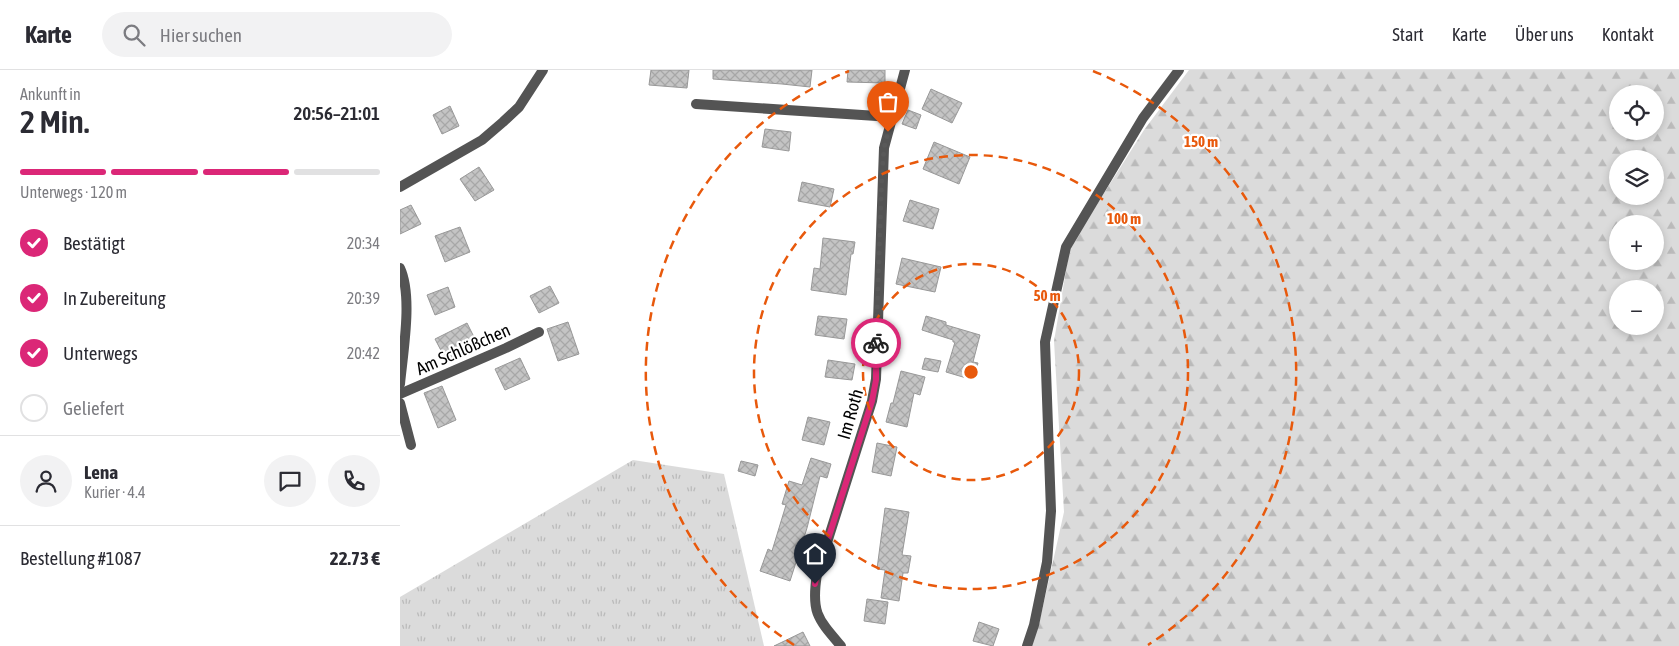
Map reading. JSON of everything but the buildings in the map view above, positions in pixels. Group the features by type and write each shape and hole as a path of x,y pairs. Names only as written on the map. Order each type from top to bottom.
{"street":[{"path":"400,186 482,140 519,107 543,70"},
{"name":"Im Roth","path":"841,646 823,625 816,611 814,595 817,574 872,401 884,148 905,70"},
{"path":"1027,646 1034,625 1047,562 1051,511 1045,342 1066,247 1143,118 1179,70"},
{"path":"696,104 892,117"},
{"name":"Am Schlößchen","path":"400,268 404,277 406,296 400,384"},
{"name":"Am Schlößchen","path":"400,394 539,332"},
{"path":"400,403 411,445"}],"green space":[{"path":"1189,70 1679,70 1679,646 1030,646 1039,624 1064,512 1054,341 1070,247 1144,130"},
{"path":"633,460 724,474 764,646 400,646 400,597"}],"way so far":[{"path":"876,343 882,172 884,148 888,132"}],"route":[{"path":"815,584 872,401 876,380 876,343"}]}
